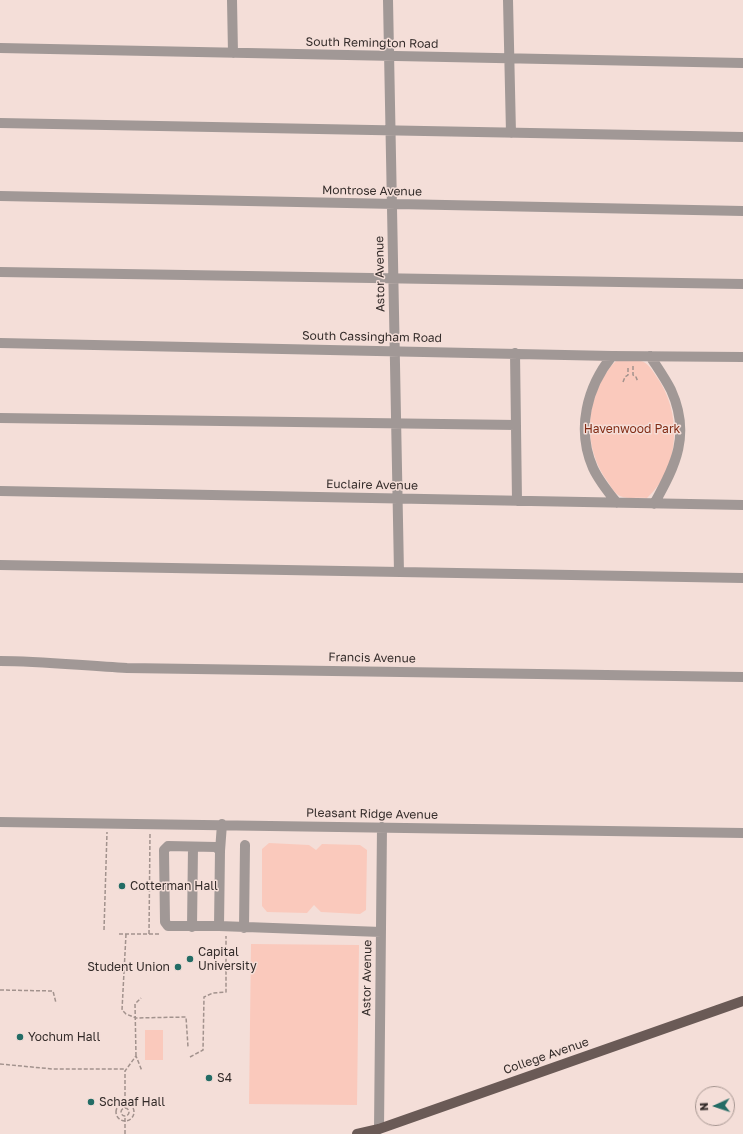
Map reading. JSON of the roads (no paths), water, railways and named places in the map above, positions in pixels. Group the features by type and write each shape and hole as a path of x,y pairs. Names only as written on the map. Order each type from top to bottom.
{"main road":[{"name":"College Avenue","path":"357,1134 379,1129 743,1001"}],"street":[{"path":"232,0 233,53"},
{"name":"Astor Avenue","path":"388,0 399,572"},
{"path":"508,0 511,133"},
{"name":"South Remington Road","path":"0,48 743,63"},
{"path":"0,123 743,137"},
{"name":"Montrose Avenue","path":"0,196 743,211"},
{"path":"0,272 743,284"},
{"name":"South Cassingham Road","path":"0,343 395,350 612,356 743,357"},
{"path":"515,353 517,501"},
{"path":"612,356 592,389 586,409 585,429 589,456 594,469 600,481 617,503"},
{"path":"650,356 670,389 675,402 680,429 677,455 673,467 654,504"},
{"path":"0,418 516,425"},
{"name":"Euclaire Avenue","path":"0,491 743,505"},
{"path":"0,565 743,578"},
{"name":"Francis Avenue","path":"0,661 61,663 127,668 743,677"},
{"name":"Pleasant Ridge Avenue","path":"0,822 222,824 743,833"},
{"path":"219,926 220,851 222,824"},
{"name":"Astor Avenue","path":"379,1129 382,827"},
{"path":"244,928 245,845"},
{"path":"220,851 216,847 168,846 164,850 165,922 168,926 219,926 381,932"},
{"path":"192,927 193,847"}],"place":[{"name":"Cotterman Hall","path":"122,886"},
{"name":"Capital University","path":"190,959"},
{"name":"Student Union","path":"178,967"},
{"name":"Yochum Hall","path":"20,1037"},
{"name":"S4","path":"209,1078"},
{"name":"Schaaf Hall","path":"91,1102"}],"park label":[{"name":"Havenwood Park","path":"632,429"}]}
